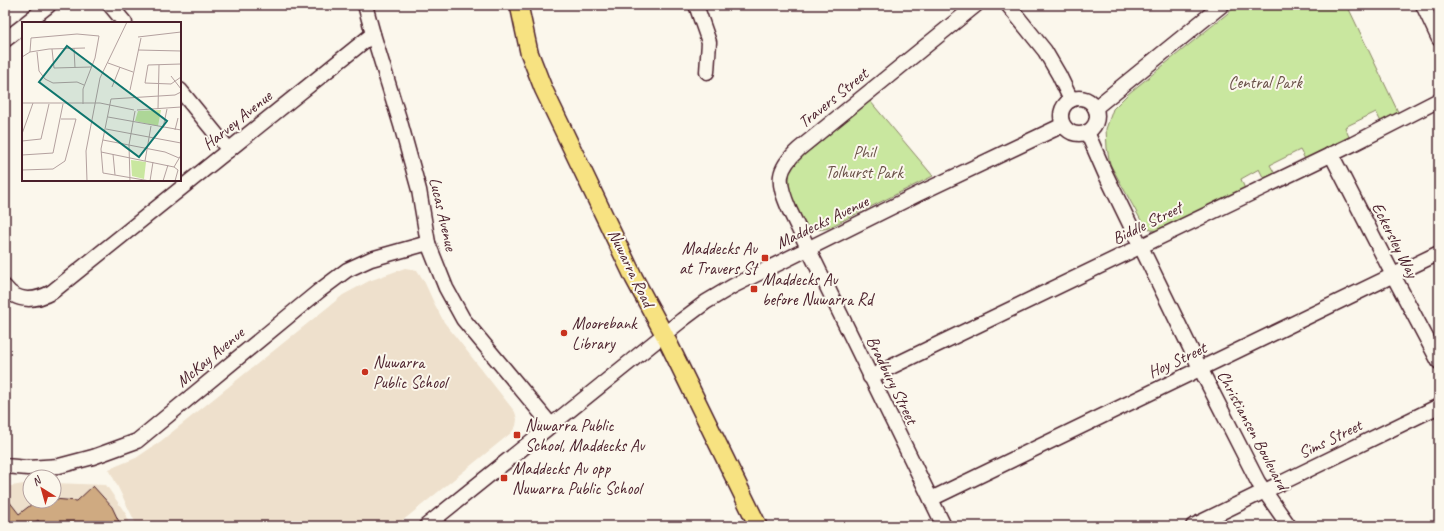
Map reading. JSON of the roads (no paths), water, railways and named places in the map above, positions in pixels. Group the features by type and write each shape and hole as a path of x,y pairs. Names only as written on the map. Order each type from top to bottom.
{"main road":[{"name":"Nuwarra Road","path":"519,5 529,52 543,88 634,278 664,334 758,526"}],"street":[{"path":"27,22 49,5"},
{"path":"110,5 124,22"},
{"name":"Lucas Avenue","path":"365,5 372,34 401,125 419,190 428,243 446,288 463,319 551,425"},
{"path":"696,5 709,42 707,72"},
{"name":"Travers Street","path":"809,249 784,197 781,187 780,177 790,158 976,5"},
{"path":"1008,5 1045,51 1071,100"},
{"path":"1095,108 1222,5"},
{"path":"1423,5 1439,39"},
{"path":"5,40 22,27"},
{"name":"Harvey Avenue","path":"5,288 14,296 22,299 39,299 52,292 372,34"},
{"path":"181,91 229,150"},
{"path":"1082,98 1087,100 1095,108 1097,113 1096,123 1093,128 1087,132 1078,134 1072,133 1063,125 1061,114 1063,108 1071,100 1082,98"},
{"name":"Biddle Street","path":"870,377 1331,154 1439,100"},
{"name":"Maddecks Avenue","path":"426,526 684,318 720,293 918,194 1063,125"},
{"name":"Christiansen Boulevard","path":"1087,132 1105,173 1142,246 1200,368 1263,491 1289,526"},
{"name":"Eckersley Way","path":"1331,154 1439,362"},
{"name":"McKay Avenue","path":"5,466 28,468 59,466 93,457 137,441 319,291 347,270 371,259 428,243"},
{"name":"Bradbury Street","path":"809,249 870,377 944,526"},
{"name":"Hoy Street","path":"931,499 1439,253"},
{"name":"Sims Street","path":"1193,526 1439,406"}],"place":[{"name":"Maddecks Av at Travers St","path":"765,258"},
{"name":"Maddecks Av before Nuwarra Rd","path":"754,289"},
{"name":"Moorebank Library","path":"564,333"},
{"name":"Nuwarra Public School","path":"365,372"},
{"name":"Nuwarra Public School, Maddecks Av","path":"517,435"},
{"name":"Maddecks Av opp Nuwarra Public School","path":"504,478"}],"park label":[{"name":"Central Park","path":"1265,82"},
{"name":"Phil Tolhurst Park","path":"864,162"}]}
